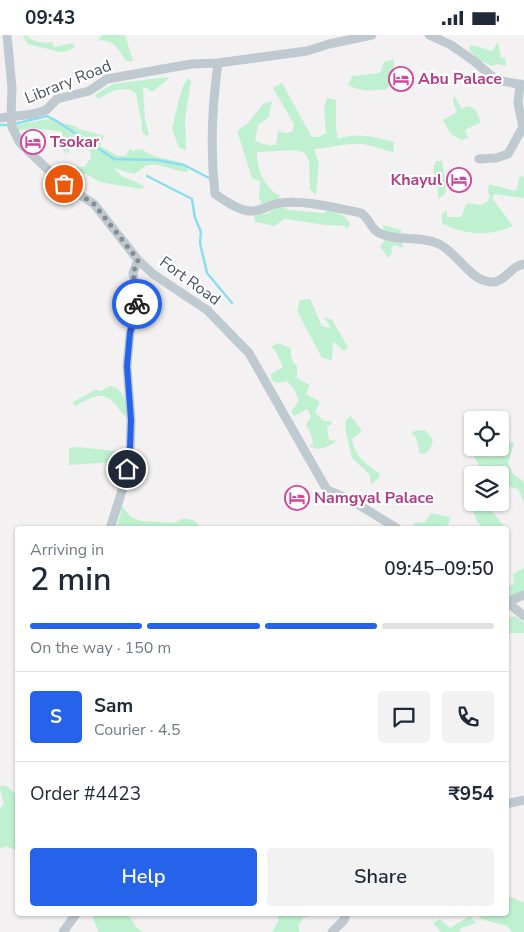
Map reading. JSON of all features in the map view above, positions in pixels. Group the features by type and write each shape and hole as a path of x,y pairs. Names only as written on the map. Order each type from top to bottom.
{"street":[{"path":"7,35 12,88 12,122"},
{"name":"Library Road","path":"0,118 12,122 46,110 57,99 89,91 107,79 191,64 218,63 307,51 329,44 372,35"},
{"path":"430,35 451,45 496,80 522,84 518,103 523,127 515,143 508,154 496,158 479,159"},
{"path":"218,63 212,109 212,171 215,194 221,198 249,211 260,210 278,203 308,203 361,213 367,217 373,229 380,234 423,240 440,245 457,257 475,276 485,281 494,282 501,280 518,265 524,265"},
{"name":"Fort Road","path":"12,122 20,143 64,184 94,204 138,260 153,274 207,310 248,353 326,490 351,499 393,526"},
{"path":"111,526 124,484 130,451 131,420 127,366 130,333 137,307 133,273 138,260"},
{"path":"509,600 524,595"},
{"path":"509,603 524,616"},
{"path":"509,803 524,800"},
{"path":"63,932 75,916"},
{"path":"332,932 344,920 345,916"}],"green space":[{"path":"26,35 38,42 52,42 54,47 73,43 75,47 68,51 60,52 28,44 23,37"},
{"path":"102,35 125,35 133,61 126,61 112,43 98,41"},
{"path":"498,42 501,58 505,58 506,66 497,64 492,66 479,60 469,50 471,45 492,51"},
{"path":"394,59 393,76 387,89 362,90 348,85 352,76 380,73 384,62"},
{"path":"167,77 168,79 152,92 147,88 143,88 145,119 149,135 146,136 142,132 136,94 130,89 115,90 99,98 95,95 113,84"},
{"path":"188,78 191,81 185,118 186,150 179,148 172,128 182,88"},
{"path":"282,83 312,137 318,137 326,133 324,108 327,98 336,100 338,139 352,136 380,138 394,142 393,152 362,144 314,149 319,163 316,195 310,189 309,161 305,153 296,150 257,152 258,165 262,177 270,188 280,196 277,200 261,204 259,196 260,181 252,178 237,131 248,123 263,104 272,101 269,117 258,125 255,141 270,146 276,144 278,131 292,132 294,124 273,88"},
{"path":"454,96 462,109 467,106 475,109 481,122 465,130 468,138 461,140 451,134 443,120 457,112 453,102"},
{"path":"54,118 63,124 72,125 104,136 100,146 118,156 126,156 130,148 132,151 142,149 154,156 182,163 187,166 188,172 152,164 134,174 114,168 121,175 145,187 141,189 100,182 84,173 76,175 75,167 84,167 91,158 90,151 73,144 67,154 63,150 62,132 40,129 16,130 17,125"},
{"path":"436,161 442,161 446,192 439,199 434,173"},
{"path":"520,176 524,177 524,198 495,194 492,198 513,226 495,232 477,233 459,230 442,223 442,214 447,210 447,217 461,217 467,203 481,205 487,202 490,197 488,191 489,184 516,191"},
{"path":"279,206 289,210 335,212 344,216 350,225 346,229 344,225 324,225 284,219 275,226 255,222 254,214 267,214"},
{"path":"383,225 401,230 403,248 395,245 391,248 392,253 388,258 380,246 385,240"},
{"path":"310,299 322,326 331,328 324,317 332,320 348,347 344,351 333,341 332,360 322,358 297,311 300,300"},
{"path":"277,343 291,348 291,358 297,366 297,378 310,385 306,394 320,402 315,412 324,421 331,421 332,424 327,427 329,440 337,441 330,445 320,449 309,446 313,444 306,425 311,417 307,409 294,416 291,412 299,400 294,389 287,381 277,383 271,380 271,374 283,367 275,350 271,347"},
{"path":"110,386 118,390 123,396 127,414 124,416 113,402 103,396 91,398 75,406 73,402 95,390 101,391"},
{"path":"351,416 362,431 352,439 355,450 361,459 379,473 380,476 371,485 370,475 352,458 345,427 346,420"},
{"path":"425,430 433,440 431,447 425,454 419,453 415,436 411,434 414,431"},
{"path":"509,443 514,443 508,463 513,474 524,482 524,502 518,489 509,486 509,466 479,466 474,456 509,456"},
{"path":"78,447 124,452 122,458 115,462 69,465 69,448"},
{"path":"122,506 131,517 141,521 174,523 184,518 195,521 199,526 117,526 121,513 120,508"},
{"path":"474,511 490,511 493,512 504,526 481,526 476,520"},
{"path":"431,513 450,517 449,523 446,526 414,526 414,523 425,522"},
{"path":"524,568 524,594 511,597 509,596 509,586 514,584 513,574"},
{"path":"515,616 524,623 524,633 509,634 509,618"},
{"path":"1,785 8,787 15,794 15,850 6,846 0,849 0,808 4,804 0,789"},
{"path":"509,897 524,903 524,932 512,932 507,926 481,919 480,916 509,916"},
{"path":"92,916 129,916 136,927 143,932 99,932"},
{"path":"277,916 312,916 303,918 298,926 300,932 272,932 279,920"},
{"path":"470,916 476,923 461,928 459,932 441,932 433,923 440,919 450,928"}],"waterway":[{"path":"14,124 47,116 114,159 156,160 184,165 209,178"},
{"path":"0,125 8,125"},
{"path":"147,176 192,199 195,218 201,232 200,243 207,273 232,303"}],"way so far":[{"path":"64,184 94,204 138,260 133,273 136,284 137,304"}],"place":[{"name":"Abu Palace","path":"401,79"},
{"name":"Tsokar","path":"33,142"},
{"name":"Khayul","path":"459,180"},
{"name":"Namgyal Palace","path":"297,498"}],"route":[{"path":"127,469 131,420 127,366 130,333 137,304"}]}
